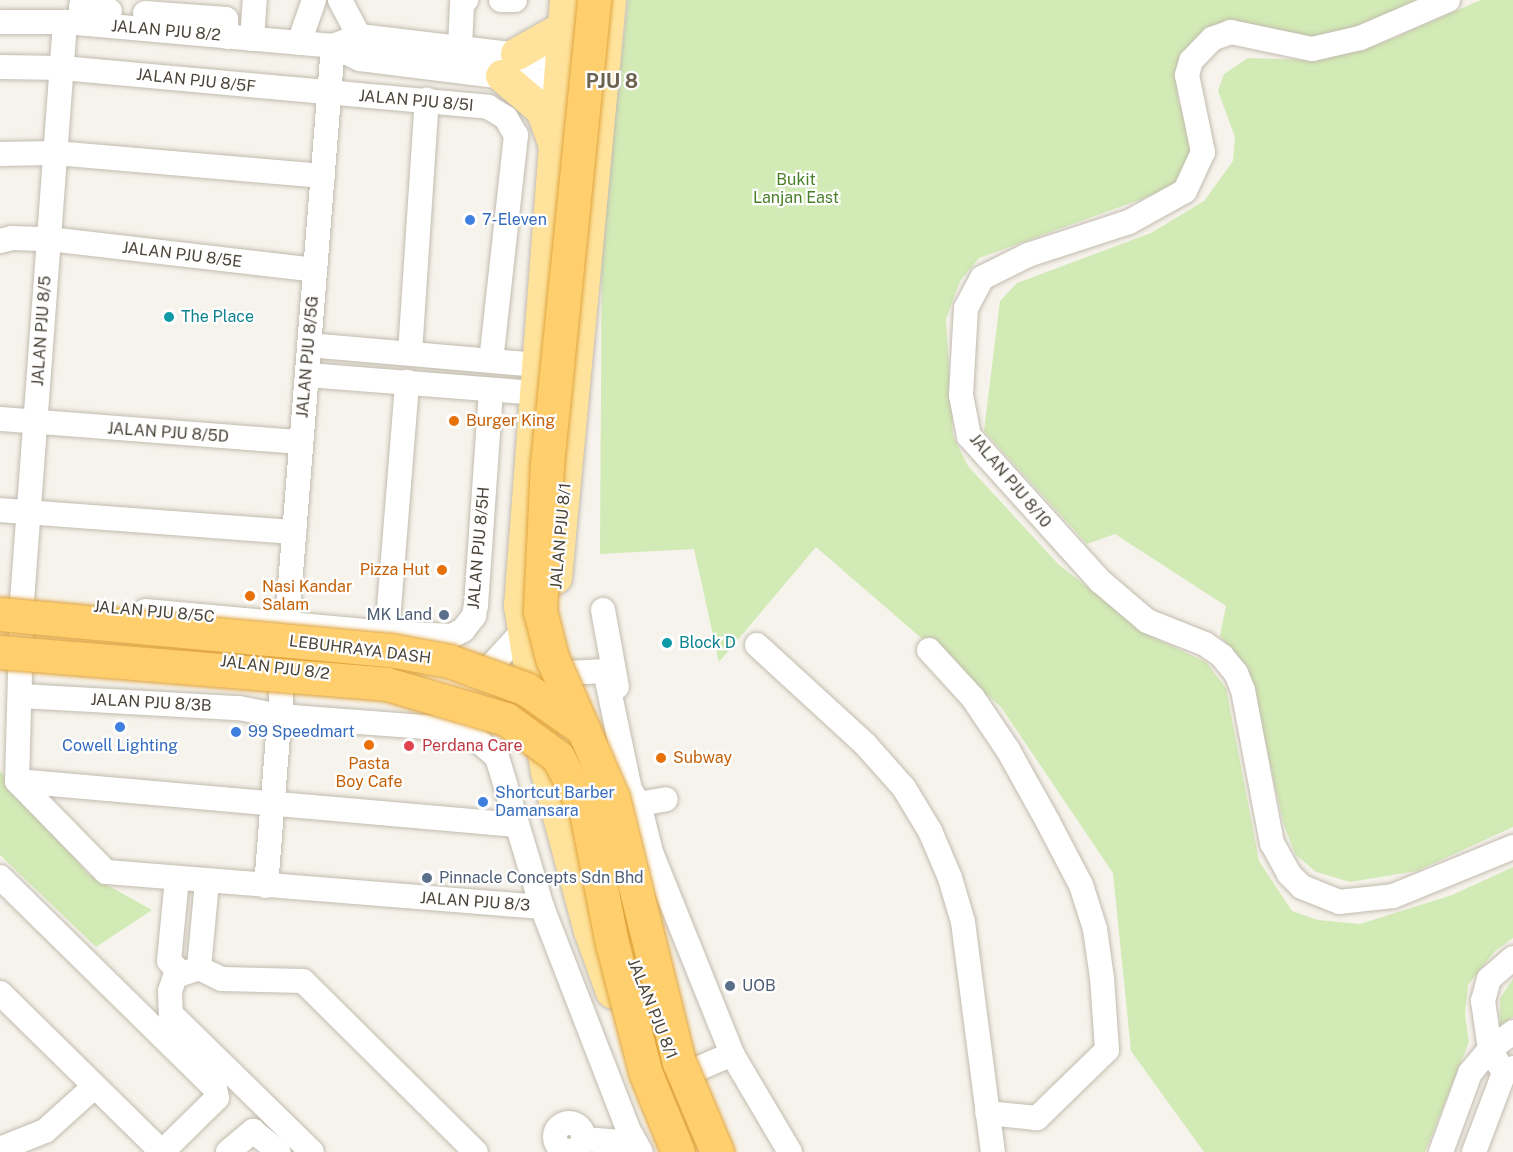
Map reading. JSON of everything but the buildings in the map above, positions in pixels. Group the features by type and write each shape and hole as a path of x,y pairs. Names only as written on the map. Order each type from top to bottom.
{"highway":[{"path":"594,0 547,464 540,611 552,658 613,798 679,1062 717,1152"},
{"name":"LEBUHRAYA DASH","path":"7,604 390,650 449,661 526,689 583,729"},
{"name":"LEBUHRAYA DASH","path":"7,642 387,684 506,719 558,757 586,812 612,943 645,1074 680,1152"}],"main road":[{"name":"JALAN PJU 8/1","path":"610,0 556,566 555,606 589,807 619,927 687,1096 724,1152"},
{"name":"JALAN PJU 8/1","path":"564,14 520,606 522,632 538,731 590,931 629,1038 680,1152"},
{"path":"555,150 542,110 510,65 564,14"}],"street":[{"path":"0,12 50,11 51,0"},
{"path":"82,0 81,9 226,19 227,37"},
{"path":"252,39 255,0"},
{"path":"299,43 314,0"},
{"path":"339,0 359,36"},
{"path":"460,47 462,4 466,0"},
{"path":"501,0 515,0"},
{"name":"JALAN PJU 8/10","path":"1448,0 1360,38 1312,49 1231,32 1212,39 1191,62 1187,75 1203,152 1185,191 1158,209 1129,222 1028,255 982,278 966,308 961,395 969,436 1100,581 1148,621 1205,644 1222,656 1236,674 1243,690 1272,843 1289,874 1302,887 1339,902 1393,896 1513,847"},
{"name":"JALAN PJU 8/2","path":"0,22 65,22 333,46 360,59 510,65 603,78"},
{"name":"JALAN PJU 8/5","path":"17,781 21,696 7,642 7,604 28,512 65,22"},
{"name":"JALAN PJU 8/2","path":"333,46 359,36 460,47 510,65"},
{"name":"JALAN PJU 8/5G","path":"283,663 333,46"},
{"name":"JALAN PJU 8/5F","path":"0,67 62,68 330,94"},
{"name":"JALAN PJU 8/5I","path":"330,94 427,100 488,107 506,118 516,135 491,360"},
{"path":"410,353 427,100"},
{"path":"0,154 55,153 323,176"},
{"name":"JALAN PJU 8/5E","path":"0,242 12,238 49,239 315,270"},
{"path":"309,345 491,360 536,379"},
{"path":"307,375 491,391 536,379"},
{"path":"387,633 406,382"},
{"name":"JALAN PJU 8/5H","path":"287,623 387,633 452,636 474,616 491,391"},
{"name":"JALAN PJU 8/5D","path":"0,419 35,424 301,442"},
{"path":"0,510 294,532"},
{"name":"JALAN PJU 8/5C","path":"7,604 287,623"},
{"path":"603,610 640,788 639,804 651,852 732,1054 790,1152"},
{"name":"JALAN PJU 8/2","path":"7,642 464,675 491,666 522,632"},
{"path":"757,645 865,744 904,788 930,831 950,878 963,922 993,1152"},
{"path":"929,650 973,698 1008,750 1054,833 1081,885 1095,929 1102,978 1109,1039 1107,1050 1037,1118 987,1113"},
{"path":"567,668 612,659"},
{"path":"266,886 279,792 279,716 283,663"},
{"name":"JALAN PJU 8/2","path":"283,663 486,694 515,709 538,731"},
{"path":"567,668 605,670 630,790 639,804"},
{"name":"JALAN PJU 8/3B","path":"21,696 238,708 279,716"},
{"name":"JALAN PJU 8/3","path":"17,781 106,872 542,908 497,757 466,730 279,716"},
{"path":"17,781 279,792 516,825"},
{"path":"639,804 666,799"},
{"path":"0,877 217,1093 214,1103 162,1152 0,993"},
{"path":"177,878 169,961 188,970 222,979 303,981 476,1152"},
{"path":"207,880 188,970 170,991 171,1014 312,1152"},
{"path":"542,908 639,1148"},
{"path":"1474,1152 1509,1070 1490,1049 1483,1013 1485,990 1489,979 1513,958"},
{"path":"1441,1152 1470,1074 1490,1049 1513,1032"},
{"path":"679,1077 732,1054"},
{"path":"0,1149 45,1131 95,1086"},
{"path":"228,1152 253,1131 279,1152"},
{"path":"583,1139 639,1148"}],"green space":[{"name":"Bukit Lanjan East","path":"628,0 1420,0 1326,40 1198,42 1177,67 1178,100 1194,137 1186,171 1164,191 979,258 960,281 946,319 953,436 968,466 1059,565 1152,637 1206,662 1226,688 1259,861 1292,911 1318,920 1360,924 1452,895 1513,867 1513,938 1495,951 1468,985 1465,1015 1469,1042 1425,1152 1204,1152 1131,1051 1113,873 1001,707 816,547 719,662 694,549 600,554 602,231"},
{"path":"1481,0 1513,0 1513,827 1417,871 1350,882 1316,872 1295,854 1284,825 1248,667 1220,636 1226,606 1115,534 1087,544 984,431 1000,301 1017,283 1151,233 1204,201 1233,161 1235,137 1218,91 1224,74 1248,58 1311,60 1380,44"},
{"path":"0,771 89,875 152,910 96,947 0,855"},
{"path":"1513,979 1513,1017 1500,1025 1500,998"}],"place":[{"name":"7-Eleven","path":"470,220"},
{"name":"The Place","path":"169,317"},
{"name":"Burger King","path":"454,421"},
{"name":"Pizza Hut","path":"442,570"},
{"name":"Nasi Kandar Salam","path":"250,596"},
{"name":"MK Land","path":"444,615"},
{"name":"Block D","path":"667,643"},
{"name":"Cowell Lighting","path":"120,727"},
{"name":"99 Speedmart","path":"236,732"},
{"name":"Pasta Boy Cafe","path":"369,745"},
{"name":"Perdana Care","path":"409,746"},
{"name":"Subway","path":"661,758"},
{"name":"Shortcut Barber Damansara","path":"483,802"},
{"name":"Pinnacle Concepts Sdn Bhd","path":"427,878"},
{"name":"UOB","path":"730,986"}],"district":[{"name":"PJU 8","path":"612,81"}]}
